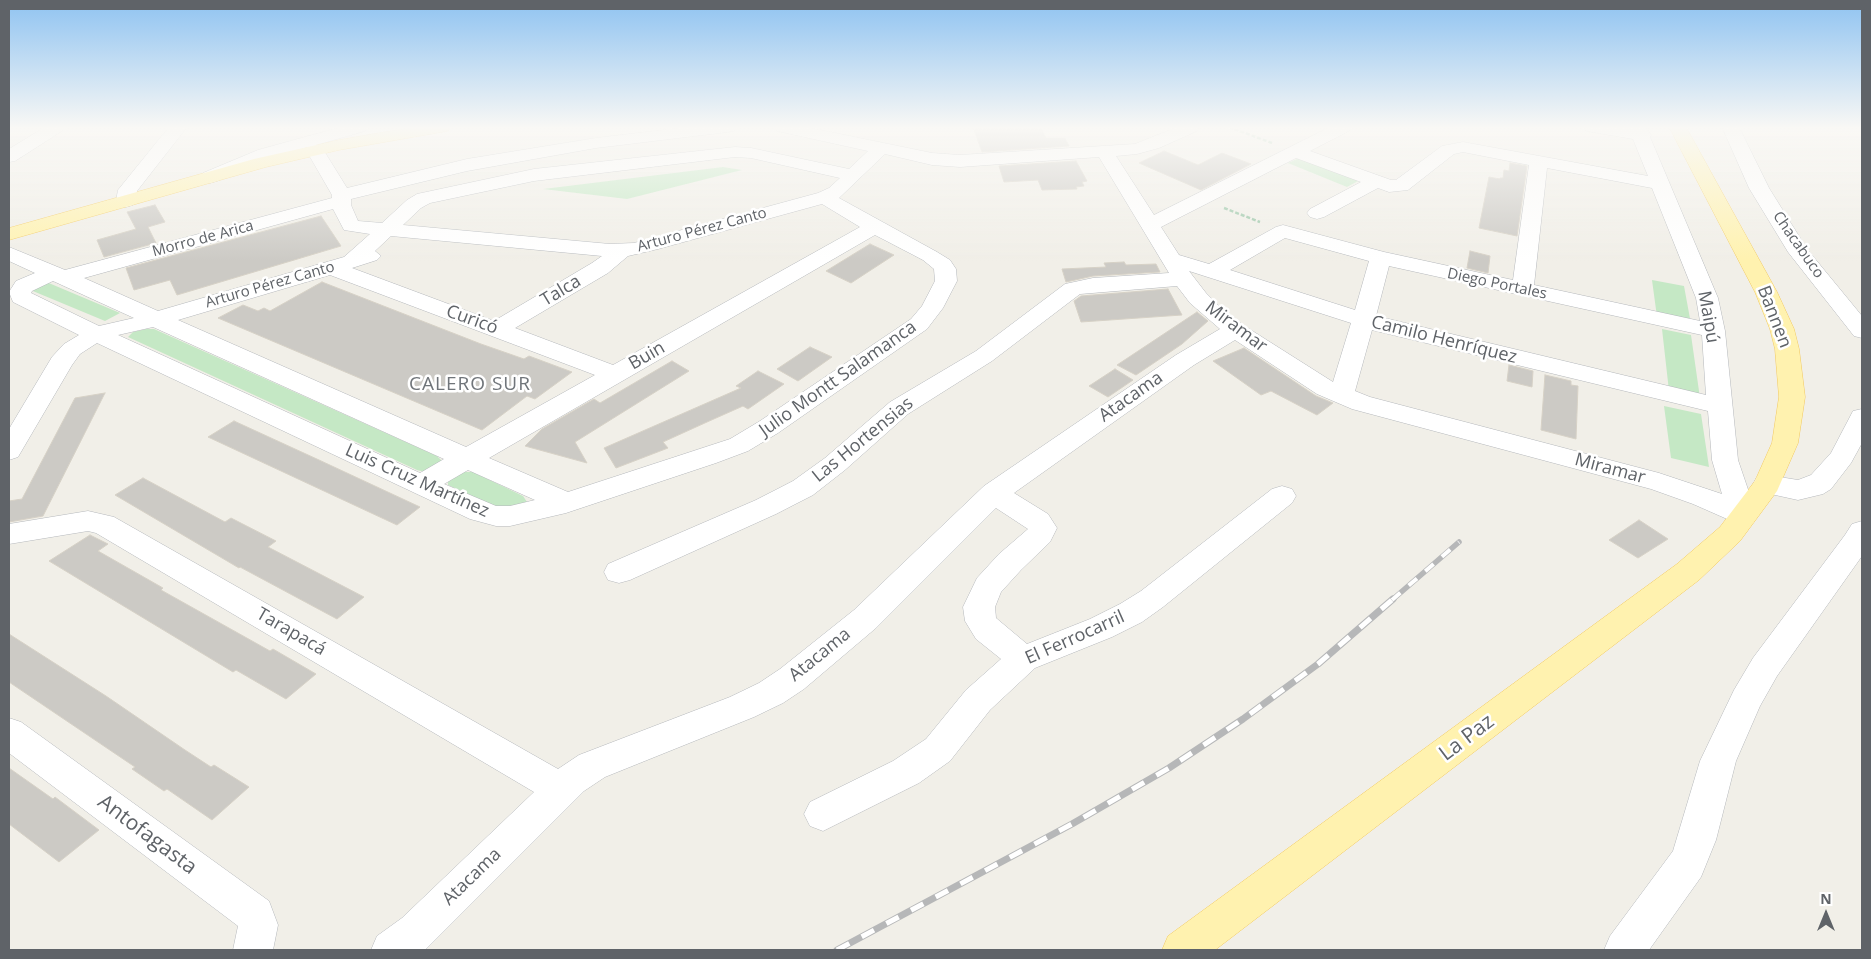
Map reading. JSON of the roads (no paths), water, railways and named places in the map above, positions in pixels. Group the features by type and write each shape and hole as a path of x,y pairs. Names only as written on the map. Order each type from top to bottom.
{"main road":[{"path":"9,234 230,172"},
{"name":"Bannen","path":"1701,172 1766,292 1779,323 1787,349 1791,373 1792,397 1785,443 1767,484 1743,516"},
{"name":"La Paz","path":"1182,950 1688,572 1730,534 1743,516"}],"street":[{"path":"126,201 128,190 142,172"},
{"path":"210,177 222,172"},
{"name":"Arturo Pérez Canto","path":"327,172 342,198 341,205 349,224 578,248 622,250 651,246 825,197 836,192 856,172"},
{"name":"Morro de Arica","path":"59,275 441,172"},
{"path":"352,261 414,204 434,195 534,175 561,172"},
{"path":"838,172 853,175"},
{"name":"Miramar","path":"1117,172 1178,270 1205,306 1235,330 1312,381 1341,396 1659,482 1703,497 1743,516"},
{"path":"1150,225 1256,172"},
{"path":"1348,172 1389,186 1401,186 1421,172"},
{"path":"1523,289 1538,172"},
{"path":"1596,172 1661,184"},
{"name":"Maipú","path":"1656,172 1702,283 1709,306 1713,331 1724,460 1743,516"},
{"name":"Chacabuco","path":"1751,172 1759,188 1799,252 1862,330"},
{"path":"1316,213 1375,182"},
{"name":"Julio Montt Salamanca","path":"566,503 738,445 769,427 919,324 932,308 944,286 947,275 945,270 930,256 838,207 825,197"},
{"name":"Buin","path":"420,485 874,227"},
{"name":"Diego Portales","path":"1212,271 1283,231 1381,258 1713,331"},
{"name":"Arturo Pérez Canto","path":"9,451 61,362 72,349 96,334 156,319 443,235"},
{"name":"Talca","path":"496,329 600,268 622,250"},
{"path":"9,253 566,503"},
{"path":"1341,396 1381,258"},
{"name":"Curicó","path":"330,267 615,374"},
{"name":"Camilo Henríquez","path":"1178,270 1212,271 1363,320 1720,406"},
{"name":"Las Hortensias","path":"619,572 766,508 802,488 834,464 899,408 984,356 1069,291 1094,284 1178,270"},
{"name":"Luis Cruz Martínez","path":"59,275 24,286 20,292 21,296 96,334 480,512 496,516 524,514 566,503"},
{"name":"Atacama","path":"391,950 416,932 571,780 592,766 742,707 792,679 885,600 994,493 1185,360 1235,330"},
{"path":"1767,484 1798,490 1813,487 1821,482 1842,457 1862,417"},
{"path":"994,493 1038,521 1043,528 1040,535 1010,562 988,586 979,606 981,621 987,630 1023,659"},
{"name":"El Ferrocarril","path":"823,814 906,772 938,750 978,700 1023,659 1101,628 1130,613 1152,599 1282,496"},
{"name":"Tarapacá","path":"9,534 88,521 104,524 561,789"},
{"path":"1624,950 1687,864 1697,840 1711,782 1718,762 1746,700 1765,667 1857,541 1862,531"},
{"name":"Antofagasta","path":"9,733 255,915 258,925 253,950"}],"railway":[{"path":"1392,600 1459,542"},
{"path":"837,950 1072,824 1169,768 1243,719 1318,664 1393,599"}],"district":[{"name":"CALERO SUR","path":"470,385"}]}
